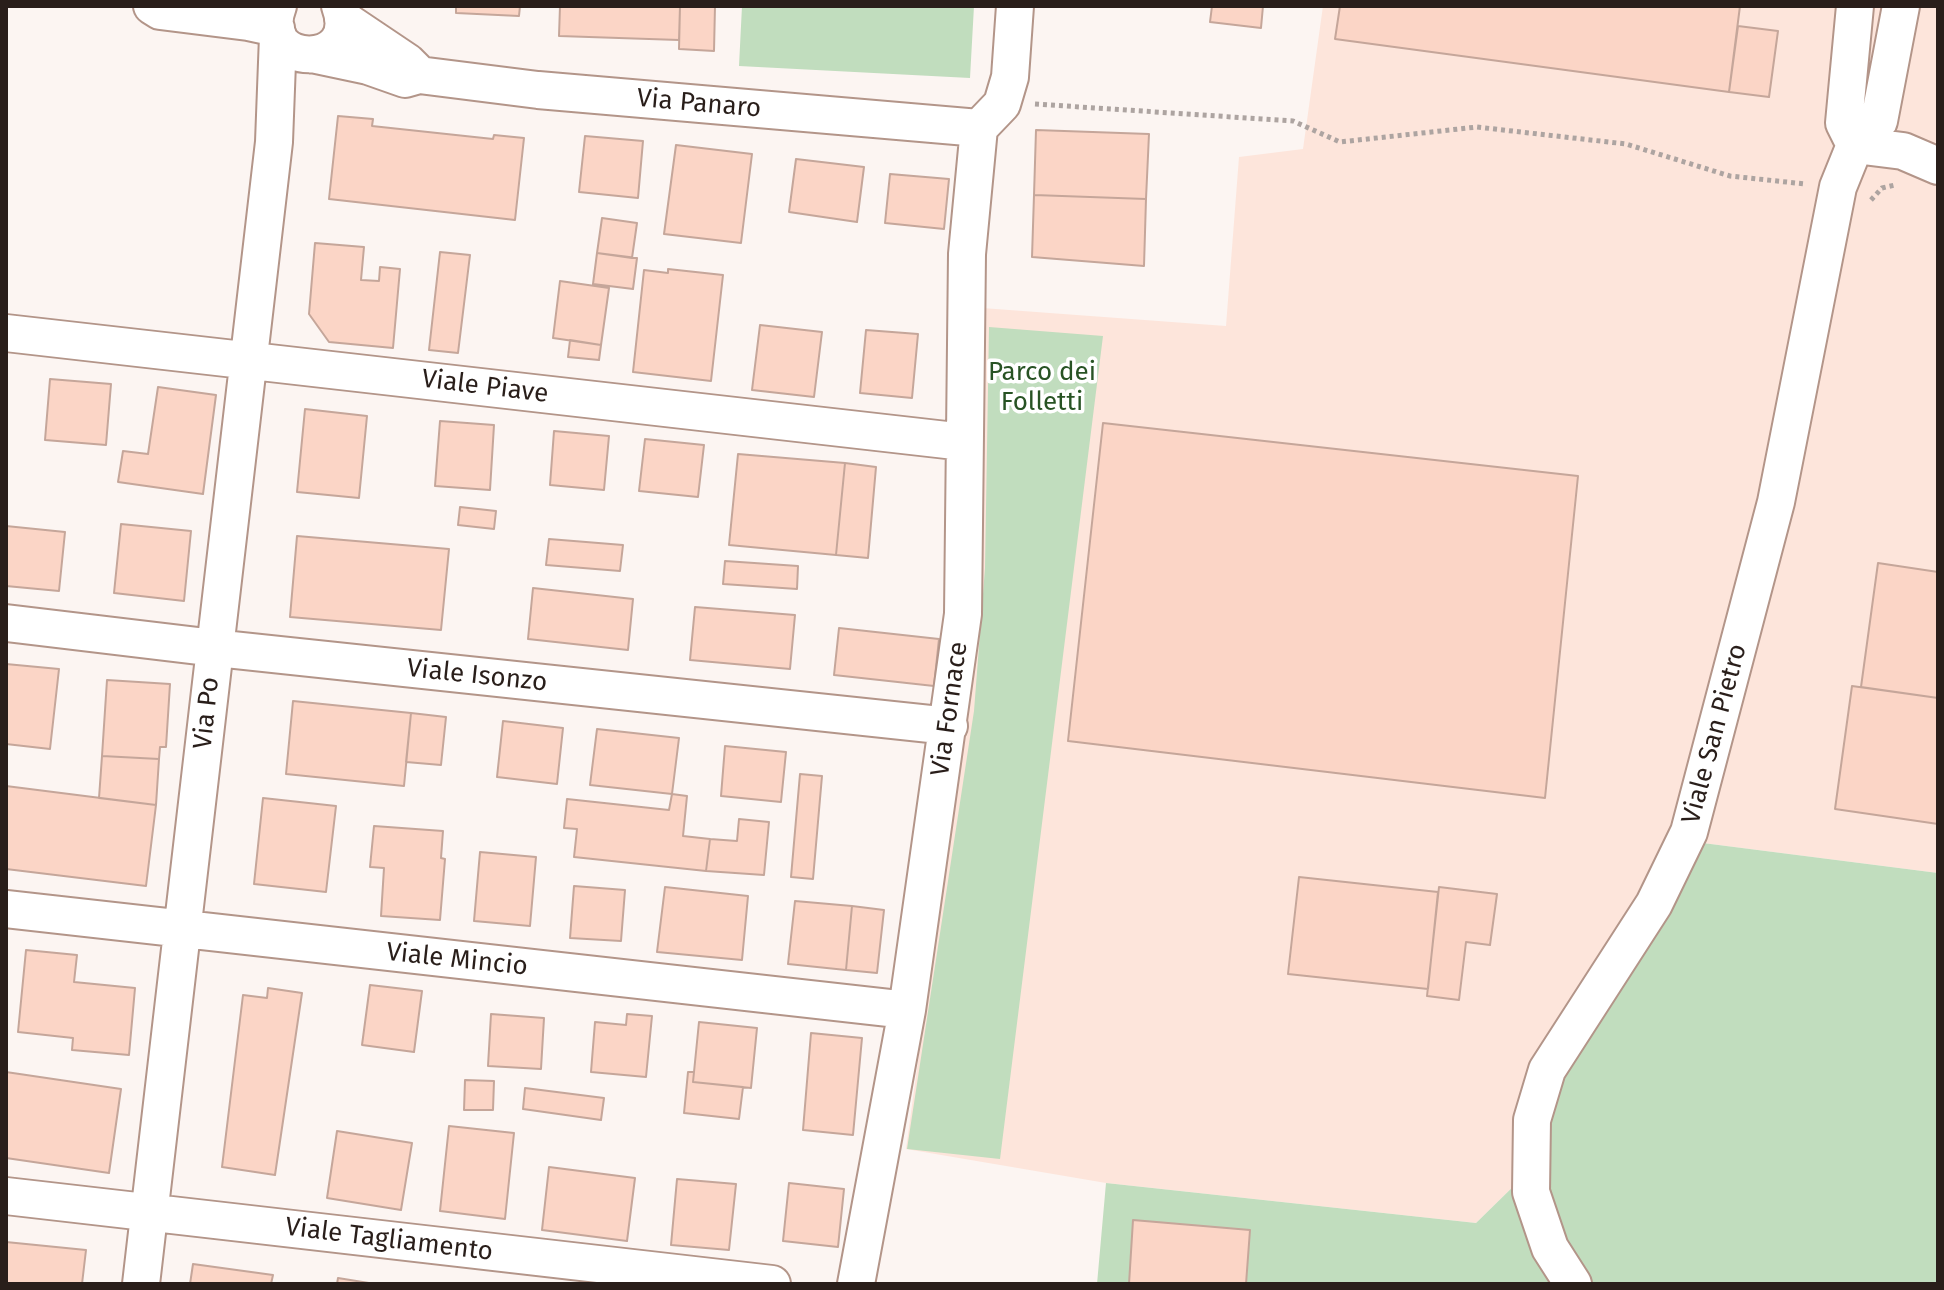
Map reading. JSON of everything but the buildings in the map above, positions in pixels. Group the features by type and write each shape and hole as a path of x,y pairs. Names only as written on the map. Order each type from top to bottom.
{"street":[{"name":"Via Panaro","path":"152,6 160,11 248,22 405,79 419,75 538,90 991,116"},
{"name":"Via Fornace","path":"856,1284 907,1010 963,614 967,254 991,116 1010,77 1015,6"},
{"path":"1855,6 1844,123 1855,145 1903,151 1938,166"},
{"name":"Viale San Pietro","path":"1573,1284 1550,1248 1531,1192 1532,1120 1547,1070 1654,904 1689,832 1853,194 1855,145 1879,121 1901,6"},
{"path":"290,36 334,46 343,28 342,12"},
{"path":"342,12 407,62 419,75"},
{"name":"Via Po","path":"141,1284 274,142 290,36"},
{"name":"Viale Piave","path":"6,333 964,442"},
{"name":"Viale Isonzo","path":"6,623 949,726"},
{"name":"Viale Mincio","path":"6,909 907,1010"},
{"name":"Viale Tagliamento","path":"6,1196 772,1284"}],"path":[{"path":"991,116 1023,103 1293,121 1340,142 1477,127 1626,144 1730,176 1853,194"}],"shaded area":[{"path":"1323,6 1938,6 1938,873 1687,841 1524,1176 1476,1223 1106,1183 906,1149 948,842 982,308 1226,326 1239,157 1303,149"}],"green space":[{"path":"742,6 974,6 970,78 739,66"},
{"name":"Parco dei Folletti","path":"989,327 1103,336 1000,1159 907,1149 974,711 985,568"},
{"path":"1687,841 1938,873 1938,1284 1097,1284 1106,1183 1476,1223 1524,1176 1571,1041"}]}
